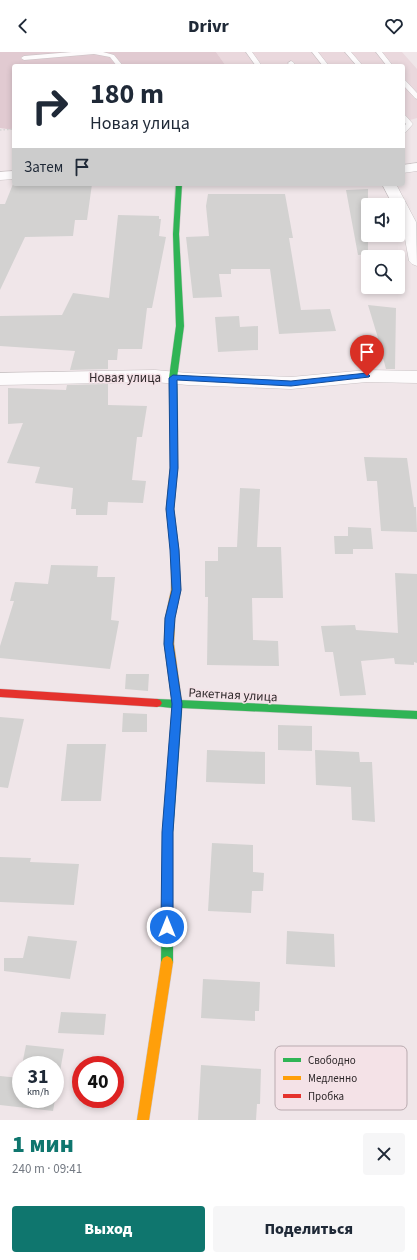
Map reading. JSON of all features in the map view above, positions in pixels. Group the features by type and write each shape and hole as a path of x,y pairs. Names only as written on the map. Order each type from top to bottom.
{"street":[{"path":"405,169 417,167"},
{"path":"0,176 12,175"},
{"path":"143,1120 167,958 168,832 177,704 169,644 170,618 176,590 175,550 170,509 174,468 173,378 180,326 176,234 179,186"},
{"path":"391,186 409,222 417,261"},
{"name":"Новая улица","path":"0,378 156,376 291,384 367,376 417,377"},
{"name":"Ракетная улица","path":"0,693 177,704 417,715"}],"lane":[{"path":"24,58 94,52 112,56 118,64"},
{"path":"249,52 258,64"},
{"path":"315,52 324,64"},
{"path":"348,52 358,64"},
{"path":"378,52 388,64"},
{"path":"405,83 417,97"},
{"path":"405,118 410,124"},
{"path":"405,130 410,124 417,120"}],"path":[{"path":"0,130 12,129"}],"shaded area":[{"path":"0,52 216,52 225,64 12,64 12,130 0,128"},
{"path":"216,52 402,52 417,69 417,118 405,121 405,64 225,64"}],"building":[{"path":"12,186 92,186 87,220 75,220 73,236 25,237 0,290 0,204 5,204"},
{"path":"368,189 368,198 361,198 361,242 368,242 368,250 361,250 361,255 358,255 346,190"},
{"path":"208,194 285,194 293,238 289,238 301,310 330,309 336,331 279,334 270,269 231,269 231,274 219,274 222,297 193,298 186,237 209,236 206,206"},
{"path":"118,215 159,216 159,219 161,219 159,236 166,237 152,308 147,308 142,349 118,349 117,360 108,360 108,369 70,370 75,351 0,346 0,316 62,315 73,293 109,298"},
{"path":"368,305 396,308 395,369 386,369 383,358 374,357 375,338 378,338"},
{"path":"239,316 240,327 258,326 258,350 218,352 215,317"},
{"path":"108,384 108,405 147,406 142,437 137,437 132,480 146,481 143,503 108,502 107,515 76,515 76,509 71,509 73,488 35,483 40,467 7,463 23,423 8,424 8,388 66,390 67,385"},
{"path":"364,457 407,458 414,507 416,507 417,532 381,531 377,481 367,481"},
{"path":"240,488 260,489 257,547 281,547 283,598 252,598 253,640 278,641 279,666 207,665 208,597 205,597 205,561 218,561 218,547 237,547"},
{"path":"348,527 371,528 373,549 353,549 353,554 335,554 334,536 348,536"},
{"path":"51,565 98,566 97,577 115,577 111,620 119,621 110,669 0,658 0,646 14,601 10,601 15,582 48,584"},
{"path":"395,573 417,574 417,663 414,662 414,665 395,664 394,658 361,661 366,695 340,696 333,652 325,652 321,626 355,625 356,630 398,633"},
{"path":"126,674 149,674 148,691 125,689"},
{"path":"123,713 147,714 147,732 122,732"},
{"path":"0,717 24,719 8,788 0,787"},
{"path":"278,725 312,726 312,751 278,750"},
{"path":"67,744 106,744 101,801 61,801"},
{"path":"207,750 265,752 265,784 206,782"},
{"path":"315,750 359,752 360,762 372,762 375,822 352,820 351,787 316,785"},
{"path":"212,843 253,845 253,872 264,873 263,891 252,891 251,913 208,911"},
{"path":"0,857 31,858 30,862 79,864 74,905 0,902"},
{"path":"287,931 334,934 335,967 286,964"},
{"path":"28,936 77,941 70,979 4,971 4,958 23,958"},
{"path":"203,979 260,982 259,1011 255,1011 255,1021 201,1018"},
{"path":"61,1012 106,1014 104,1035 58,1033"},
{"path":"26,1045 64,1049 63,1056 24,1056"},
{"path":"201,1065 261,1069 260,1104 257,1104 256,1120 198,1120"},
{"path":"0,1076 12,1077 12,1106 0,1105"},
{"path":"26,1108 54,1108 53,1111"}],"traffic: fast":[{"path":"174,432 173,378 180,326 176,234 179,186"},
{"path":"157,703 417,715"},
{"path":"167,962 168,832 177,703"}],"traffic: slow":[{"path":"174,432 174,468 170,509 175,550 176,590 170,618 169,644 177,703"},
{"path":"143,1120 167,962"}],"traffic: jam":[{"path":"0,693 157,703"}],"route":[{"path":"167,927 168,832 177,704 169,644 170,618 176,590 175,550 170,509 174,468 173,378 291,384 367,376"}]}
